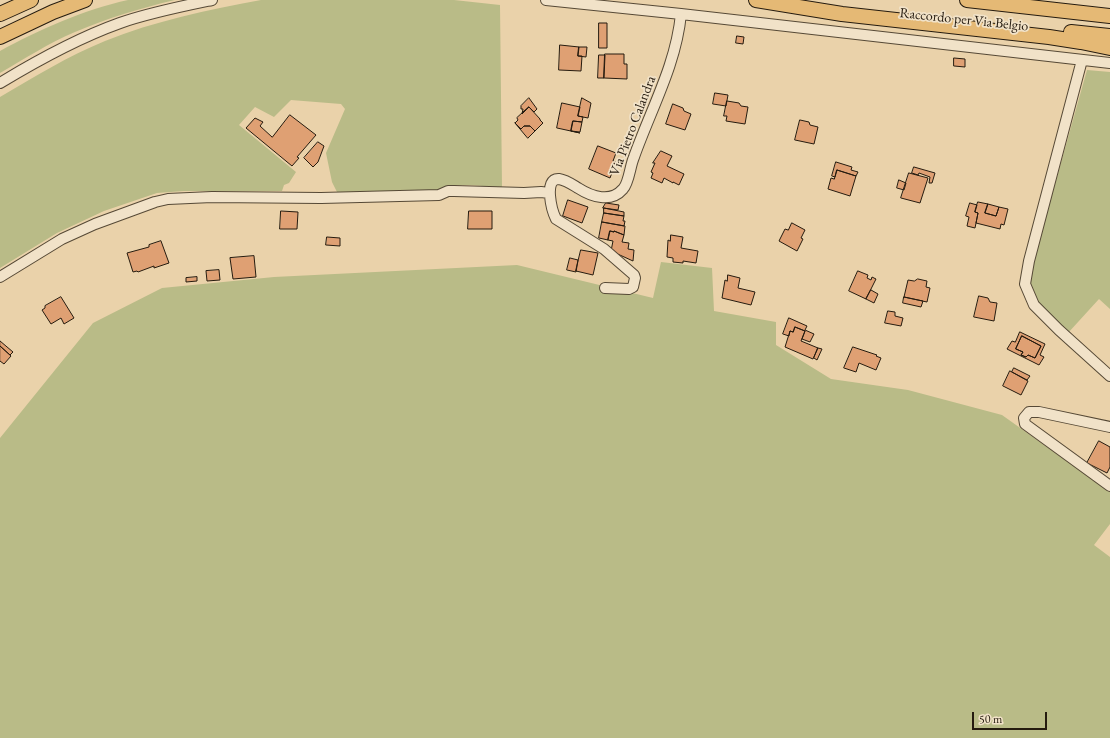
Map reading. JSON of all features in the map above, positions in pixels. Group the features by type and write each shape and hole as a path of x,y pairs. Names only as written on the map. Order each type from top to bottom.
{"highway":[{"path":"0,14 31,0"},
{"path":"0,37 53,12 85,0"},
{"path":"756,0 842,14 1049,37 1110,48"},
{"name":"Raccordo per Via Belgio","path":"770,0 1110,36"},
{"name":"Raccordo per Via Belgio","path":"967,0 1110,16"}],"street":[{"path":"0,83 59,50 103,30 122,23 212,0"},
{"path":"546,0 1110,63"},
{"name":"Via Pietro Calandra","path":"549,193 552,183 554,180 558,179 598,197 613,196 623,189 633,158 672,63 680,32 681,14"},
{"path":"1082,60 1029,261 1025,284 1034,305 1110,376"},
{"path":"0,278 62,239 95,224 155,202 168,199 212,197 321,198 439,195 454,191 549,193 553,214 556,218 604,249 634,275 635,278 633,287 629,289 605,288"},
{"path":"1110,427 1039,412 1029,412 1024,418 1025,424 1110,486"}],"green space":[{"path":"128,0 175,0 150,6 100,22 65,36 0,73 0,51 30,35 62,21"},
{"path":"261,0 454,0 500,5 502,188 460,185 435,191 337,192 332,182 326,153 345,109 341,104 291,100 274,117 255,107 239,125 296,172 289,183 284,185 282,191 184,191 157,193 104,211 57,233 0,268 0,97 64,60 105,41 162,22"},
{"path":"1087,70 1110,72 1110,309 1099,299 1068,333 1038,303 1030,284 1032,266"},
{"path":"661,262 712,268 714,311 776,322 776,345 831,379 908,390 1002,415 1110,492 1110,524 1094,545 1110,557 1110,738 0,738 0,438 93,323 162,288 274,277 517,265 653,298"}],"building":[{"path":"599,23 607,23 607,48 599,48"},
{"path":"737,36 744,37 743,44 736,43"},
{"path":"560,45 579,47 578,56 582,56 581,71 559,70"},
{"path":"579,47 587,47 586,57 578,56"},
{"path":"605,54 624,54 624,64 627,64 627,79 604,78"},
{"path":"599,55 605,55 604,78 598,78"},
{"path":"954,58 965,59 965,67 954,66"},
{"path":"715,93 728,95 726,106 713,104"},
{"path":"529,98 537,109 534,112 529,107 522,114 523,109 521,109 521,106"},
{"path":"582,98 591,103 588,118 578,116"},
{"path":"727,101 739,103 741,106 748,107 745,124 726,121 727,116 724,116"},
{"path":"562,103 580,107 578,116 583,117 582,122 573,121 571,131 580,133 557,128"},
{"path":"673,104 683,108 684,111 691,114 685,130 666,124"},
{"path":"529,107 543,123 535,131 530,126 524,126 521,129 515,123 518,120 517,118"},
{"path":"290,115 316,135 297,157 299,158 292,166 246,128 255,118 263,122 260,126 272,137"},
{"path":"800,120 809,122 810,125 818,127 814,144 795,140"},
{"path":"573,121 582,122 580,132 571,131"},
{"path":"515,123 521,129 524,126 530,126 535,131 528,138"},
{"path":"318,142 324,146 318,162 313,167 304,158"},
{"path":"598,146 616,153 613,161 616,162 610,178 589,169"},
{"path":"661,151 672,156 667,166 684,174 679,185 664,178 662,183 651,178 653,173 651,172 655,163 653,163"},
{"path":"836,162 852,167 851,170 858,172 856,176 837,170 835,177 832,176"},
{"path":"914,167 935,173 932,183 929,183 930,177 919,173 918,175 912,173"},
{"path":"837,170 856,176 850,196 828,189 831,178 834,179"},
{"path":"909,173 928,178 920,203 901,198"},
{"path":"899,180 906,183 904,190 897,188"},
{"path":"568,200 588,207 582,223 563,216"},
{"path":"978,202 988,204 985,213 996,216 999,207 1008,209 1004,225 1001,224 1000,229 976,223 978,213 975,212"},
{"path":"606,203 619,205 618,210 603,208"},
{"path":"970,203 977,205 975,212 978,213 975,228 967,226 969,217 966,216"},
{"path":"988,204 999,207 996,216 985,213"},
{"path":"604,208 624,212 624,216 604,213"},
{"path":"281,211 298,212 297,229 280,229"},
{"path":"469,211 492,211 492,229 468,229"},
{"path":"604,213 624,216 624,226 602,222"},
{"path":"602,222 625,226 624,235 610,231 608,240 599,238"},
{"path":"792,223 805,230 801,238 803,239 797,251 779,241 785,229 788,230"},
{"path":"610,231 624,235 622,242 629,243 628,249 634,250 633,261 611,251 613,241 608,240"},
{"path":"671,235 683,237 681,248 698,251 696,263 683,261 683,263 673,262 673,258 667,257 668,240 670,241"},
{"path":"327,237 340,238 340,246 326,245"},
{"path":"161,241 169,263 154,268 154,266 138,272 133,272 127,253 149,247 149,245"},
{"path":"581,250 598,253 593,275 576,271"},
{"path":"254,256 256,277 233,279 230,258"},
{"path":"570,258 578,260 576,272 567,270"},
{"path":"219,270 220,280 207,281 206,271"},
{"path":"858,271 868,275 867,278 871,280 872,277 876,279 866,299 849,291"},
{"path":"728,275 740,278 738,288 755,292 751,305 722,298 725,280 727,281"},
{"path":"197,277 197,281 186,282 186,278"},
{"path":"918,279 927,281 926,287 930,288 927,302 904,297 908,280 914,281"},
{"path":"871,290 878,294 874,303 866,299"},
{"path":"979,296 988,298 990,302 997,303 994,321 974,317"},
{"path":"61,297 74,318 64,324 61,318 51,324 42,310 45,306"},
{"path":"904,297 923,301 921,307 903,303"},
{"path":"888,311 895,312 895,316 903,318 901,326 885,323"},
{"path":"789,318 807,326 805,330 814,334 810,342 802,339 805,331 795,327 793,332 790,331 789,336 783,334"},
{"path":"795,327 805,331 801,341 818,348 813,359 785,347 790,331 793,332"},
{"path":"1020,332 1045,344 1040,355 1044,357 1039,365 1007,349 1012,341 1015,342","holes":["1022,336 1041,346 1035,358 1028,355 1026,357 1021,355 1023,352 1016,349"]},
{"path":"1022,336 1041,346 1035,358 1028,355 1026,357 1021,355 1023,352 1016,349"},
{"path":"0,341 13,352 10,355 0,346"},
{"path":"0,346 11,356 4,364 0,361"},
{"path":"853,347 877,355 876,356 881,358 876,370 859,363 856,372 844,368"},
{"path":"818,348 822,349 817,360 814,358"},
{"path":"1014,368 1030,376 1027,380 1012,372"},
{"path":"1010,371 1028,381 1021,395 1003,386"},
{"path":"1099,441 1110,447 1110,467 1107,473 1087,463"}]}
